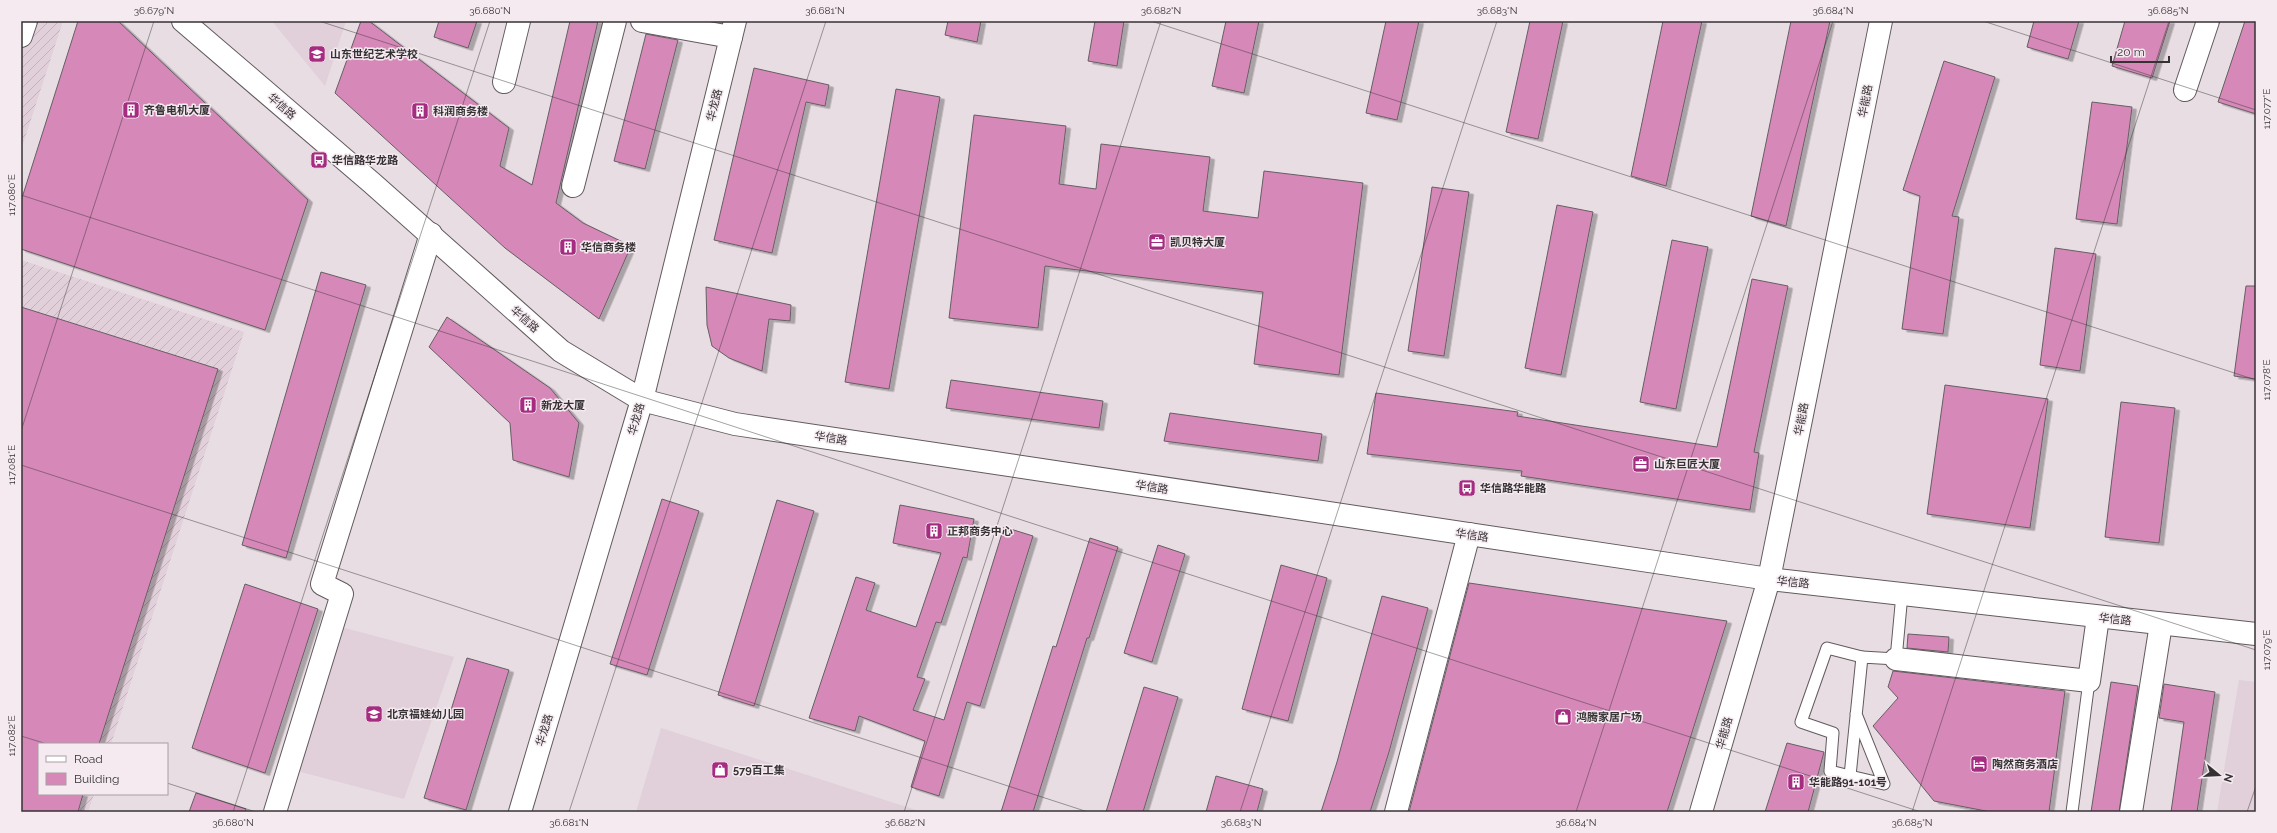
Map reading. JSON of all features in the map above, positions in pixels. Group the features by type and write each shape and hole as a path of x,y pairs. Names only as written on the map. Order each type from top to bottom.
{"main road":[{"path":"21,36 26,21"},
{"name":"华信路","path":"183,21 431,234 561,352 642,400 735,424 1769,579 2256,634"},
{"path":"504,82 519,21"},
{"path":"573,186 615,21"},
{"path":"642,21 733,29"},
{"name":"华能路","path":"1701,812 1769,579 1881,21"},
{"path":"2185,90 2208,21"},
{"name":"华龙路","path":"520,812 642,400 733,29"},
{"path":"275,812 342,594 322,584 431,234"},
{"path":"1396,812 1469,534"},
{"path":"1896,659 2089,681 2098,617"},
{"path":"2131,812 2161,624"}],"lane":[{"path":"1856,714 1884,784 1830,771 1833,733 1801,722 1827,648 1862,657 1896,659 1902,594"},
{"path":"1850,776 1862,657"},
{"path":"2072,812 2089,681"}],"shaded area":[{"path":"21,21 63,21 21,150"},
{"name":"山东世纪艺术学校","path":"272,21 346,21 325,86"},
{"path":"21,260 244,332 111,743 38,743 38,795 94,795 88,812 21,812"},
{"name":"北京福娃幼儿园","path":"341,627 454,657 404,799 297,771"},
{"path":"2239,680 2256,682 2256,812 2217,812"},
{"name":"579百工集","path":"661,728 922,812 636,812"}],"building":[{"name":"齐鲁电机大厦","path":"78,21 118,21 308,200 265,330 21,249 21,201"},
{"path":"361,21 369,21 509,128 500,166 532,185 570,21 598,21 556,203 583,223 631,246 599,319 505,248 335,93"},
{"path":"439,21 477,21 468,48 434,37"},
{"path":"948,21 981,21 977,42 945,35"},
{"path":"1095,21 1124,21 1117,66 1088,61"},
{"path":"1226,21 1259,21 1244,93 1212,86"},
{"path":"1386,21 1419,21 1397,120 1366,113"},
{"path":"1530,21 1563,21 1538,139 1506,132"},
{"path":"1663,21 1702,21 1666,186 1631,176"},
{"path":"1791,21 1830,21 1786,226 1751,216"},
{"path":"2034,21 2079,21 2068,59 2027,47"},
{"path":"2125,21 2170,21 2152,78 2112,66"},
{"path":"2245,21 2256,21 2256,114 2218,102"},
{"path":"646,34 678,40 645,169 614,161"},
{"path":"1944,61 1995,77 1952,216 1959,217 1943,334 1902,329 1920,196 1903,190"},
{"path":"754,68 829,85 825,106 806,102 772,253 714,240"},
{"path":"896,89 940,97 889,389 845,382"},
{"path":"2092,102 2132,107 2117,224 2076,219"},
{"name":"凯贝特大厦","path":"974,115 1066,126 1059,184 1096,189 1101,144 1210,157 1203,211 1258,218 1264,171 1363,183 1339,375 1254,364 1263,292 1045,266 1038,328 949,318"},
{"path":"1432,187 1469,192 1444,356 1408,351"},
{"path":"1557,205 1593,212 1561,375 1525,368"},
{"path":"1672,240 1708,247 1676,409 1640,402"},
{"path":"2055,248 2096,254 2080,371 2040,365"},
{"path":"321,272 366,285 286,558 242,545"},
{"path":"1752,279 1788,286 1754,452 1759,453 1750,510 1521,476 1522,471 1367,454 1376,393 1518,412 1517,416 1717,447"},
{"path":"2246,286 2256,286 2256,379 2234,376"},
{"path":"706,287 791,305 790,321 769,319 762,371 729,358 712,346 707,325"},
{"path":"21,307 218,369 99,743 38,743 38,795 83,795 78,812 21,812"},
{"name":"新龙大厦","path":"447,317 550,388 579,423 569,477 513,460 510,423 429,347"},
{"path":"951,380 1103,401 1099,428 946,408"},
{"path":"1945,385 2048,399 2030,528 1927,514"},
{"path":"2121,402 2175,408 2159,543 2105,537"},
{"path":"1170,413 1322,434 1318,461 1164,441"},
{"path":"662,499 699,511 647,675 610,664"},
{"path":"777,500 814,511 754,706 718,695"},
{"path":"900,505 974,519 967,558 963,557 941,623 936,622 917,677 925,679 913,710 944,720 1004,527 1033,536 980,706 967,702 939,796 911,787 925,741 859,716 855,731 809,718 856,577 875,583 866,610 916,627 941,553 893,543"},
{"path":"1090,538 1118,547 1089,638 1087,638 1033,812 1001,812 1053,646 1056,647"},
{"path":"1158,545 1185,554 1152,662 1124,653"},
{"path":"1281,565 1327,578 1288,721 1242,709"},
{"name":"鸿腾家居广场","path":"1469,583 1727,621 1667,812 1409,812"},
{"path":"245,584 318,609 265,773 192,748"},
{"path":"1382,596 1428,608 1389,752 1370,812 1321,812 1337,762"},
{"path":"1908,634 1949,637 1948,652 1907,648"},
{"path":"467,658 509,670 466,810 424,798"},
{"name":"陶然商务酒店","path":"1893,671 2065,691 2049,812 1991,812 1934,801 1873,726 1898,698 1888,687"},
{"path":"2111,682 2138,686 2119,812 2091,812"},
{"path":"2164,684 2215,692 2197,812 2171,812 2184,722 2159,718"},
{"path":"1144,687 1178,697 1143,812 1106,812"},
{"name":"华能路91-101号","path":"1787,743 1824,752 1808,812 1765,812"},
{"path":"1216,776 1263,789 1257,812 1206,812"},
{"path":"196,793 246,809 245,812 189,812"}],"place":[{"name":"山东世纪艺术学校","path":"317,54"},
{"name":"齐鲁电机大厦","path":"131,110"},
{"name":"科润商务楼","path":"420,111"},
{"name":"华信路华龙路","path":"319,160"},
{"name":"凯贝特大厦","path":"1157,242"},
{"name":"华信商务楼","path":"568,247"},
{"name":"新龙大厦","path":"528,405"},
{"name":"山东巨匠大厦","path":"1641,464"},
{"name":"华信路华能路","path":"1467,488"},
{"name":"正邦商务中心","path":"934,531"},
{"name":"北京福娃幼儿园","path":"374,714"},
{"name":"鸿腾家居广场","path":"1563,717"},
{"name":"陶然商务酒店","path":"1979,764"},
{"name":"579百工集","path":"720,770"},
{"name":"华能路91-101号","path":"1796,782"}]}
